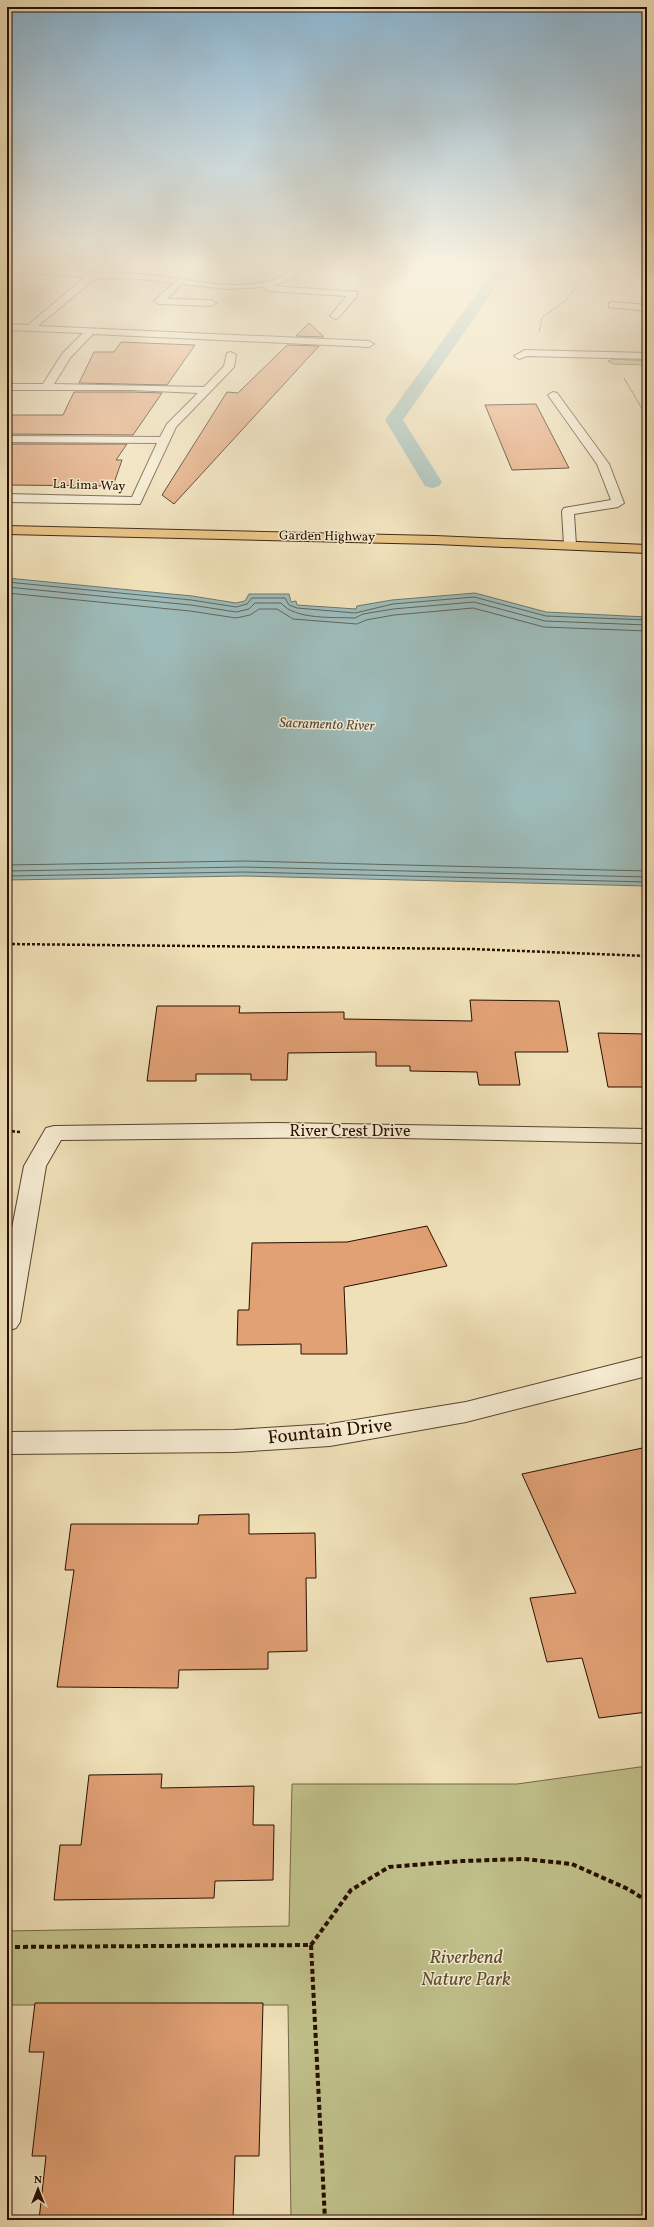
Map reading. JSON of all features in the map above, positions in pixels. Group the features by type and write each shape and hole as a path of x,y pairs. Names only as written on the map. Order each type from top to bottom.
{"main road":[{"name":"Garden Highway","path":"7,530 435,540 647,549"}],"street":[{"path":"46,388 59,367"},
{"name":"La Lima Way","path":"7,498 136,501 162,440 170,426 229,367"},
{"path":"7,387 132,387 205,390"},
{"path":"553,395 603,464 618,503 568,512 570,545"},
{"path":"7,439 162,440"},
{"name":"River Crest Drive","path":"7,1322 35,1166 54,1132 130,1130 493,1132 647,1136"},
{"name":"Fountain Drive","path":"7,1443 234,1441 330,1435 466,1412 647,1366"}],"path":[{"path":"610,367 632,386 639,408 647,417"},
{"path":"7,944 472,949 647,956"},
{"path":"325,2220 311,1945 351,1890 389,1867 462,1861 524,1859 572,1864 628,1889 647,1901"},
{"path":"7,1946 311,1945"}],"green space":[{"name":"Riverbend Nature Park","path":"647,1766 647,2220 291,2220 288,2005 7,2005 7,1931 289,1926 292,1784 517,1784"}],"water":[{"name":"Sacramento River","path":"7,578 192,596 236,603 245,601 249,594 289,594 291,602 296,601 297,605 356,609 357,606 392,600 475,593 546,612 647,617 647,886 244,876 7,880"}],"building":[{"path":"87,367 180,367 167,385 79,383"},
{"path":"265,367 300,367 174,504 162,495 227,392 238,393"},
{"path":"74,392 162,393 133,435 7,434 7,415 63,415"},
{"path":"536,404 569,468 512,470 485,405"},
{"path":"7,444 127,444 116,460 122,460 113,486 7,485"},
{"path":"470,1000 559,1001 568,1052 515,1052 520,1085 479,1085 477,1072 410,1071 410,1066 376,1066 376,1052 288,1053 287,1080 251,1080 251,1074 196,1074 196,1081 147,1081 157,1006 240,1006 239,1013 344,1012 344,1019 472,1021"},
{"path":"598,1033 647,1034 647,1087 608,1087"},
{"path":"427,1226 447,1266 344,1287 347,1354 301,1354 301,1344 237,1345 238,1310 249,1310 252,1243 347,1242"},
{"path":"647,1447 647,1712 599,1718 582,1658 547,1662 530,1598 576,1593 522,1474"},
{"path":"249,1514 249,1534 315,1533 316,1578 306,1578 307,1651 268,1652 268,1669 179,1670 178,1688 57,1687 74,1570 65,1570 71,1524 198,1524 199,1515"},
{"path":"162,1774 161,1788 254,1786 253,1825 274,1825 273,1880 215,1881 214,1898 54,1900 60,1845 81,1845 89,1775"},
{"path":"35,2003 263,2003 259,2156 235,2156 233,2220 39,2220 46,2156 32,2156 44,2052 29,2052"}],"waterway":[{"path":"432,367 394,420 432,482"}]}
